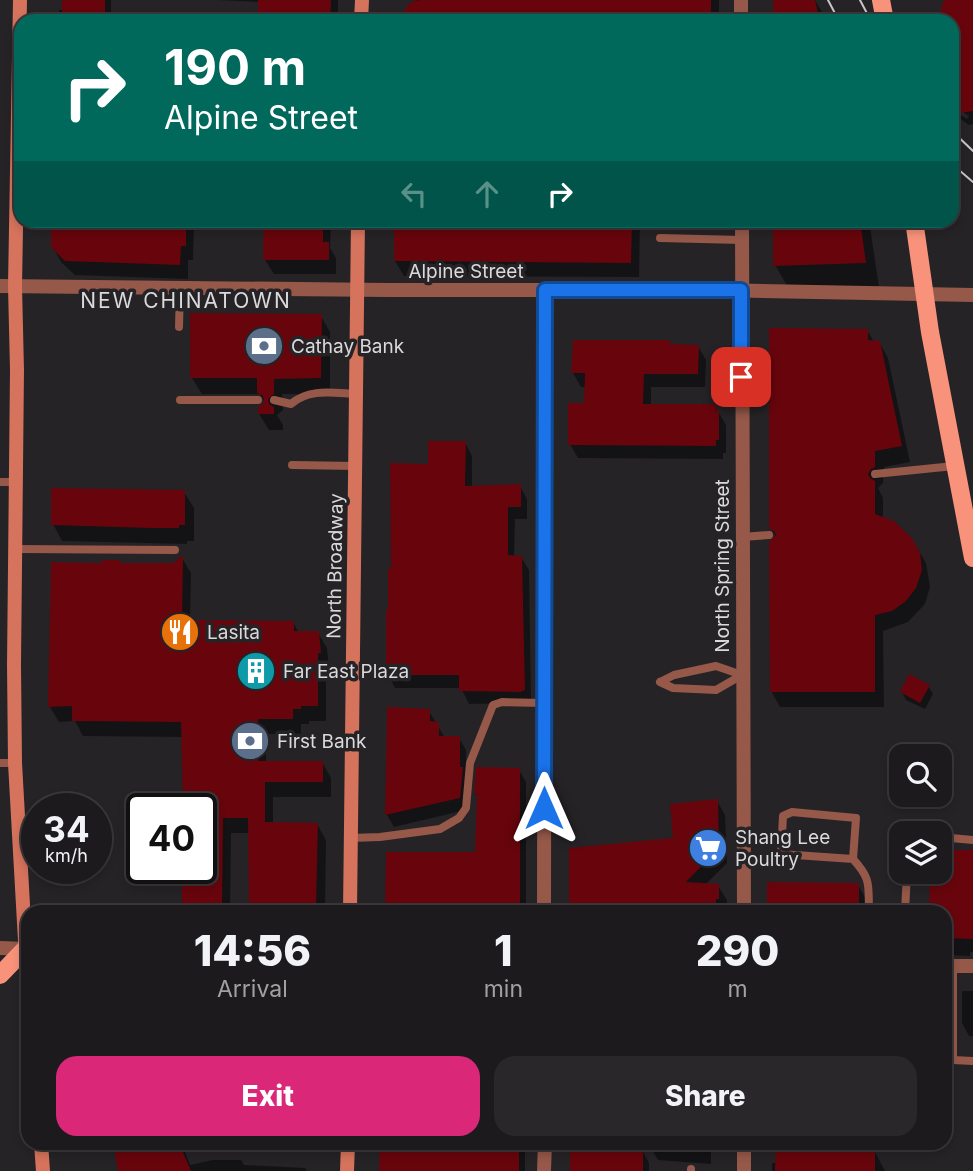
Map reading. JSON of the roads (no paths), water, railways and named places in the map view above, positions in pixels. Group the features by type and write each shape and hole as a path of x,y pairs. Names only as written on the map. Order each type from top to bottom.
{"main road":[{"path":"14,132 7,286 16,482 15,763 23,905"},
{"name":"North Broadway","path":"350,905 358,228"},
{"path":"915,228 923,296 973,558"},
{"path":"0,975 21,954"},
{"path":"42,1150 43,1171"},
{"path":"347,1171 348,1150"}],"street":[{"name":"North Spring Street","path":"742,228 744,905"},
{"name":"Alpine Street","path":"7,286 741,290 973,295"},
{"path":"544,905 545,290"},
{"path":"0,948 21,949"},
{"path":"952,966 973,966"},
{"path":"544,1171 545,1150"},
{"path":"744,1150 744,1171"}],"lane":[{"path":"660,238 742,240"},
{"path":"179,327 180,288"},
{"path":"274,400 290,404 301,395 356,394"},
{"path":"180,400 258,400"},
{"path":"292,465 356,467"},
{"path":"875,474 954,467"},
{"path":"0,482 16,482"},
{"path":"742,537 769,535"},
{"path":"15,549 175,550"},
{"path":"716,666 742,676 716,690 673,688 660,682 674,675 716,666"},
{"path":"350,838 440,829 459,818 466,808 470,763 493,705 502,702 544,703"},
{"path":"0,764 15,763"},
{"path":"781,854 783,816 792,812 856,818 853,859 865,873 869,905"},
{"path":"952,838 973,840"},
{"path":"743,858 781,854 853,859"},
{"path":"905,905 906,884"},
{"path":"952,1036 953,1060 973,1062"}],"tram line":[{"path":"828,0 835,14"},
{"path":"860,0 867,14"},
{"path":"959,138 973,151"},
{"path":"959,170 973,182"}],"place":[{"name":"Cathay Bank","path":"264,346"},
{"name":"Lasita","path":"180,632"},
{"name":"Far East Plaza","path":"256,671"},
{"name":"First Bank","path":"250,741"},
{"name":"Shang Lee Poultry","path":"708,848"}],"district":[{"name":"NEW CHINATOWN","path":"186,300"}]}
